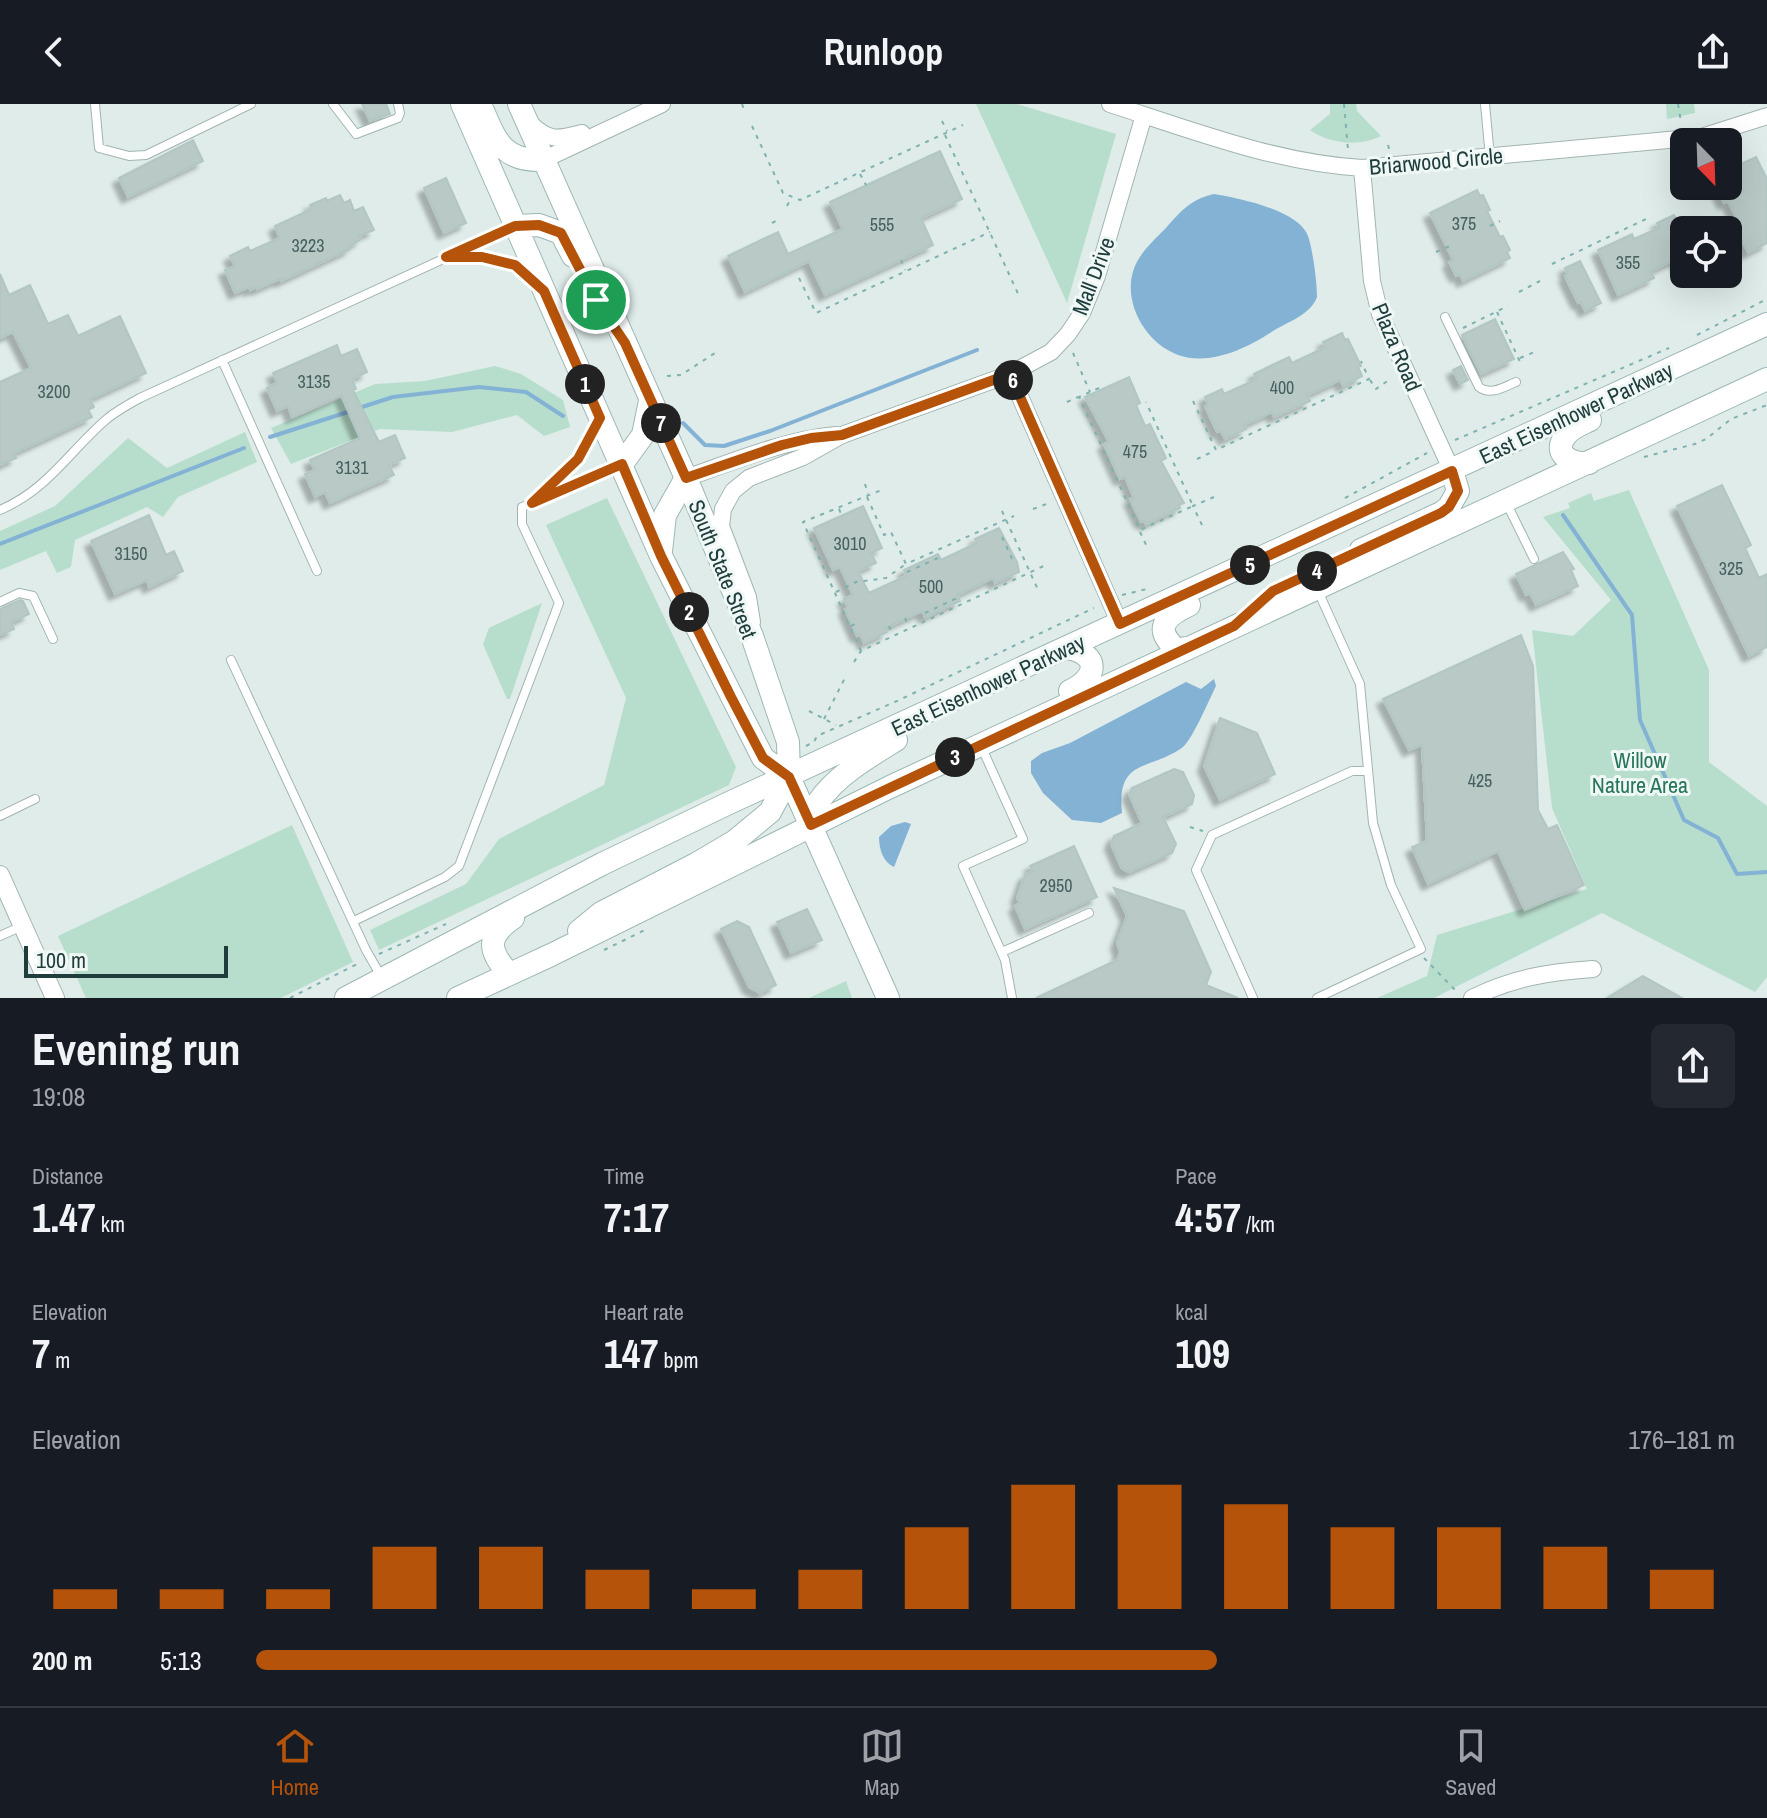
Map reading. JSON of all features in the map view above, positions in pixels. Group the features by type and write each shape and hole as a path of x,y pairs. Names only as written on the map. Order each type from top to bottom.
{"main road":[{"name":"South State Street","path":"462,104 661,556 763,758 789,777"},
{"path":"480,104 499,145 515,157 543,160"},
{"name":"South State Street","path":"522,110 686,478 752,636 788,742 789,777 888,998"},
{"path":"515,226 539,225 561,233 596,300 625,343"},
{"name":"East Eisenhower Parkway","path":"346,998 389,987 602,864 729,803 1767,324"},
{"path":"1589,463 1574,464 1562,452 1565,435 1573,428 1684,375 1733,340"},
{"path":"1647,436 1692,404 1767,369"},
{"path":"458,998 890,787 1767,379"},
{"path":"622,464 643,435 650,401"},
{"path":"1234,626 1273,591 1441,513 1449,507 1458,491 1452,471"},
{"path":"661,556 665,515 686,478"},
{"path":"1186,648 1177,650 1167,637 1165,624 1169,615 1307,549 1336,525"},
{"path":"890,787 920,761 1084,685 1091,677 1093,668 1088,657 1080,650 1067,648"},
{"path":"811,825 820,800 837,782 874,754 997,693 1036,663"},
{"path":"551,955 601,913 735,841 770,812 789,777"},
{"path":"509,974 495,954 492,943 496,932 511,919 677,837 729,803"}],"street":[{"path":"543,160 662,104"},
{"name":"Briarwood Circle","path":"1110,104 1265,151 1331,166 1356,168 1670,139"},
{"path":"522,110 542,135 558,139 622,122"},
{"name":"Mall Drive","path":"752,636 750,604 721,526 727,499 749,478 803,457 842,435 1010,374 1051,352 1082,313 1097,276 1144,115"},
{"name":"Briarwood Circle","path":"1734,128 1767,116"},
{"name":"Plaza Road","path":"1356,168 1372,281 1380,314 1452,471"},
{"path":"1010,374 1120,624"},
{"name":"Mall Drive","path":"686,478 782,445 842,435"},
{"path":"0,875 55,998"},
{"path":"1472,998 1502,983 1560,971 1593,969"}],"lane":[{"path":"95,104 99,148 129,156 146,155 251,104"},
{"path":"333,104 356,134 398,118 398,104"},
{"path":"1485,104 1490,157"},
{"path":"0,510 25,498 45,483 109,418 140,398 515,226"},
{"path":"446,257 482,257 515,265 544,291"},
{"path":"1445,317 1479,387 1491,391 1516,382"},
{"path":"222,360 317,571"},
{"path":"532,503 578,459 600,418"},
{"path":"354,921 451,874 462,861 559,603 522,524 522,507 622,464"},
{"path":"1506,501 1534,559"},
{"path":"1316,587 1360,684 1373,823 1390,880 1421,949 1317,998"},
{"path":"0,602 19,593 33,596 53,639"},
{"path":"231,660 354,921 389,987"},
{"path":"980,745 1023,839 963,866 1002,952 1012,998"},
{"path":"1253,998 1196,870 1212,835 1352,771 1368,771"},
{"path":"0,816 35,799"},
{"path":"1002,952 1089,913"},
{"path":"0,936 23,925"}],"path":[{"path":"742,104 745,112"},
{"path":"1344,104 1356,168"},
{"path":"1678,104 1683,128"},
{"path":"942,121 1020,298"},
{"path":"752,126 783,193 800,200 963,125"},
{"path":"860,172 866,185"},
{"path":"787,206 791,197"},
{"path":"1552,264 1648,218"},
{"path":"772,223 780,219"},
{"path":"1490,226 1500,221"},
{"path":"799,278 816,313 990,232"},
{"path":"1436,252 1450,246"},
{"path":"901,260 906,272"},
{"path":"1519,292 1540,281"},
{"path":"1692,338 1767,299"},
{"path":"1462,329 1508,306"},
{"path":"1497,312 1521,364"},
{"path":"1457,439 1679,344"},
{"path":"1519,359 1537,351"},
{"path":"667,376 681,375 715,353"},
{"path":"1073,353 1090,392"},
{"path":"1361,361 1376,389 1389,380"},
{"path":"1197,459 1369,379"},
{"path":"1067,402 1099,388"},
{"path":"1079,397 1148,549"},
{"path":"1193,401 1216,450"},
{"path":"1146,402 1202,525"},
{"path":"1421,456 1426,453"},
{"path":"865,484 884,535 891,532 910,572 936,560 931,553"},
{"path":"861,651 803,522 884,489"},
{"path":"1140,530 1214,497"},
{"path":"1033,509 1049,503"},
{"path":"838,508 842,516"},
{"path":"1002,511 1039,592"},
{"path":"835,593 856,582 886,578 907,564 1014,516"},
{"path":"1002,537 1014,563"},
{"path":"1009,549 1017,545"},
{"path":"816,552 821,550"},
{"path":"820,560 826,557"},
{"path":"854,662 861,651 1048,564"},
{"path":"1007,577 1009,582"},
{"path":"925,613 954,599 956,606"},
{"path":"814,742 817,736 1111,600"},
{"path":"941,606 944,612"},
{"path":"929,609 933,617"},
{"path":"905,618 910,628"},
{"path":"850,626 857,623"},
{"path":"889,626 893,636"},
{"path":"824,719 846,676"},
{"path":"809,711 838,726"},
{"path":"1424,956 1453,990"}],"green space":[{"path":"976,104 1017,104 1116,134 1067,303"},
{"path":"1330,104 1356,104 1357,111 1381,136 1354,143 1326,138 1310,130 1330,114"},
{"path":"1666,104 1694,104 1695,113 1667,119"},
{"path":"495,366 521,374 563,400 570,427 544,436 517,415 452,432 380,429 291,464 271,428 375,384 425,381"},
{"path":"245,432 257,462 178,497 163,517 147,507 75,540 71,567 57,573 46,551 0,570 0,531 55,506 128,438 167,468"},
{"name":"Willow Nature Area","path":"1629,490 1709,670 1709,762 1767,806 1767,977 1755,992 1602,913 1434,998 1377,998 1427,976 1437,935 1587,889 1552,808 1532,630 1573,636 1611,600 1543,517 1570,508 1568,503 1591,493 1594,501"},
{"path":"607,498 736,767 729,785 379,950 370,930 466,884 499,839 604,785 626,698 546,525"},
{"path":"542,603 510,699 507,699 483,644 489,628"},
{"path":"292,825 353,962 281,998 86,998 58,936"},
{"path":"846,981 852,998 809,998"}],"water":[{"path":"1214,194 1281,212 1302,227 1312,250 1317,297 1303,314 1249,345 1214,357 1190,358 1165,349 1144,328 1132,302 1132,273 1144,251 1182,211 1193,202"},
{"path":"1214,679 1216,686 1187,743 1171,754 1138,768 1124,782 1122,813 1101,823 1072,820 1043,793 1031,773 1031,761 1042,753 1070,743 1186,682 1201,689"},
{"path":"905,822 911,824 894,867 882,855 879,837 891,826"}],"building":[{"path":"362,104 386,104 390,114 370,121"},
{"path":"193,140 203,161 128,197 119,178"},
{"path":"940,151 962,199 921,218 933,245 825,295 809,261 745,292 728,256 778,232 788,254 843,229 830,202"},
{"path":"1756,157 1767,179 1767,243 1748,253 1742,241 1742,216 1736,216 1728,201 1724,203 1723,200 1742,200 1742,164"},
{"path":"446,178 466,223 444,233 424,188"},
{"path":"1477,190 1480,196 1483,195 1490,210 1487,211 1510,250 1507,252 1510,258 1463,281 1460,274 1456,276 1449,262 1453,260 1430,213"},
{"path":"340,195 344,203 350,200 354,211 363,207 374,230 359,236 361,239 350,249 281,281 235,293 225,270 235,266 230,256 280,238 275,226 312,209 310,205"},
{"path":"1670,217 1670,262 1651,271 1654,278 1618,295 1598,250 1632,234 1634,239 1659,228 1657,223"},
{"path":"1580,261 1601,303 1585,311 1565,276 1568,275 1565,268"},
{"path":"0,274 9,295 30,285 48,324 68,315 78,336 120,316 146,373 90,399 94,407 88,410 92,417 14,453 16,458 0,465 0,382 31,368 13,332 0,338"},
{"path":"1495,319 1514,359 1481,374 1462,335"},
{"path":"1342,333 1361,366 1358,367 1362,376 1343,386 1340,380 1307,395 1310,401 1274,417 1272,412 1244,425 1246,429 1225,439 1221,431 1217,432 1205,406 1208,404 1205,397 1222,389 1224,394 1257,379 1254,374 1289,357 1292,363 1326,347 1323,342"},
{"path":"337,345 341,356 357,349 367,372 352,379 356,389 353,390 379,442 395,435 405,458 389,465 394,475 330,503 325,492 315,497 305,474 315,470 310,460 360,438 341,395 292,417 288,406 277,411 267,388 277,383 273,373"},
{"path":"1461,366 1468,380 1460,384 1453,370"},
{"path":"1129,377 1145,426 1150,424 1166,458 1161,461 1184,503 1179,505 1180,508 1146,524 1141,522 1130,499 1134,498 1125,477 1120,479 1104,444 1109,442 1085,397"},
{"path":"1722,485 1751,545 1745,548 1759,578 1767,574 1767,647 1749,656 1677,506"},
{"path":"863,506 882,548 871,553 876,563 858,571 869,593 906,576 904,570 938,554 941,560 977,543 975,539 999,528 1019,572 995,583 993,578 957,595 960,601 925,617 922,611 885,628 887,632 864,643 860,634 857,636 845,609 848,607 844,599 853,595 840,567 833,570 814,528"},
{"path":"149,515 166,555 174,551 183,571 149,587 147,580 115,594 91,541"},
{"path":"1563,552 1574,569 1571,570 1578,586 1536,605 1530,593 1526,595 1516,574"},
{"path":"20,600 29,614 11,622 14,629 0,635 0,609"},
{"path":"1521,635 1533,666 1538,810 1548,829 1557,825 1584,885 1525,910 1498,851 1428,884 1412,847 1427,841 1422,745 1409,750 1383,699"},
{"path":"1220,718 1257,733 1275,774 1220,800 1204,766"},
{"path":"1174,769 1183,772 1194,795 1192,804 1163,817 1176,844 1172,853 1129,872 1122,869 1111,844 1114,836 1142,823 1129,794 1132,788"},
{"path":"1074,846 1097,897 1025,929 1015,906 1020,903 1017,898 1025,875 1033,871 1030,866"},
{"path":"1114,888 1184,911 1211,972 1206,985 1238,998 1036,998 1117,960 1120,952 1117,943 1127,916"},
{"path":"807,909 822,940 791,953 777,922"},
{"path":"737,921 749,927 776,985 760,993 749,987 721,929"},
{"path":"1643,976 1682,998 1607,998"}],"waterway":[{"path":"683,423 705,445 724,446 977,350"},
{"path":"359,408 393,397 479,387 526,392 563,416"},
{"path":"270,437 351,411"},
{"path":"0,544 244,448"},
{"path":"1563,515 1632,615 1640,720 1684,820 1718,838 1737,874 1767,872"}],"route":[{"path":"515,226 549,227 561,233 596,300 625,343 686,478 782,445 842,435 1010,374 1120,624 1452,471 1458,491 1449,507 1441,513 1273,591 1234,626 811,825 789,777 763,758 731,697 661,556 622,464 532,503 578,459 600,418 544,291 515,265 482,257 446,257 515,226"}]}
